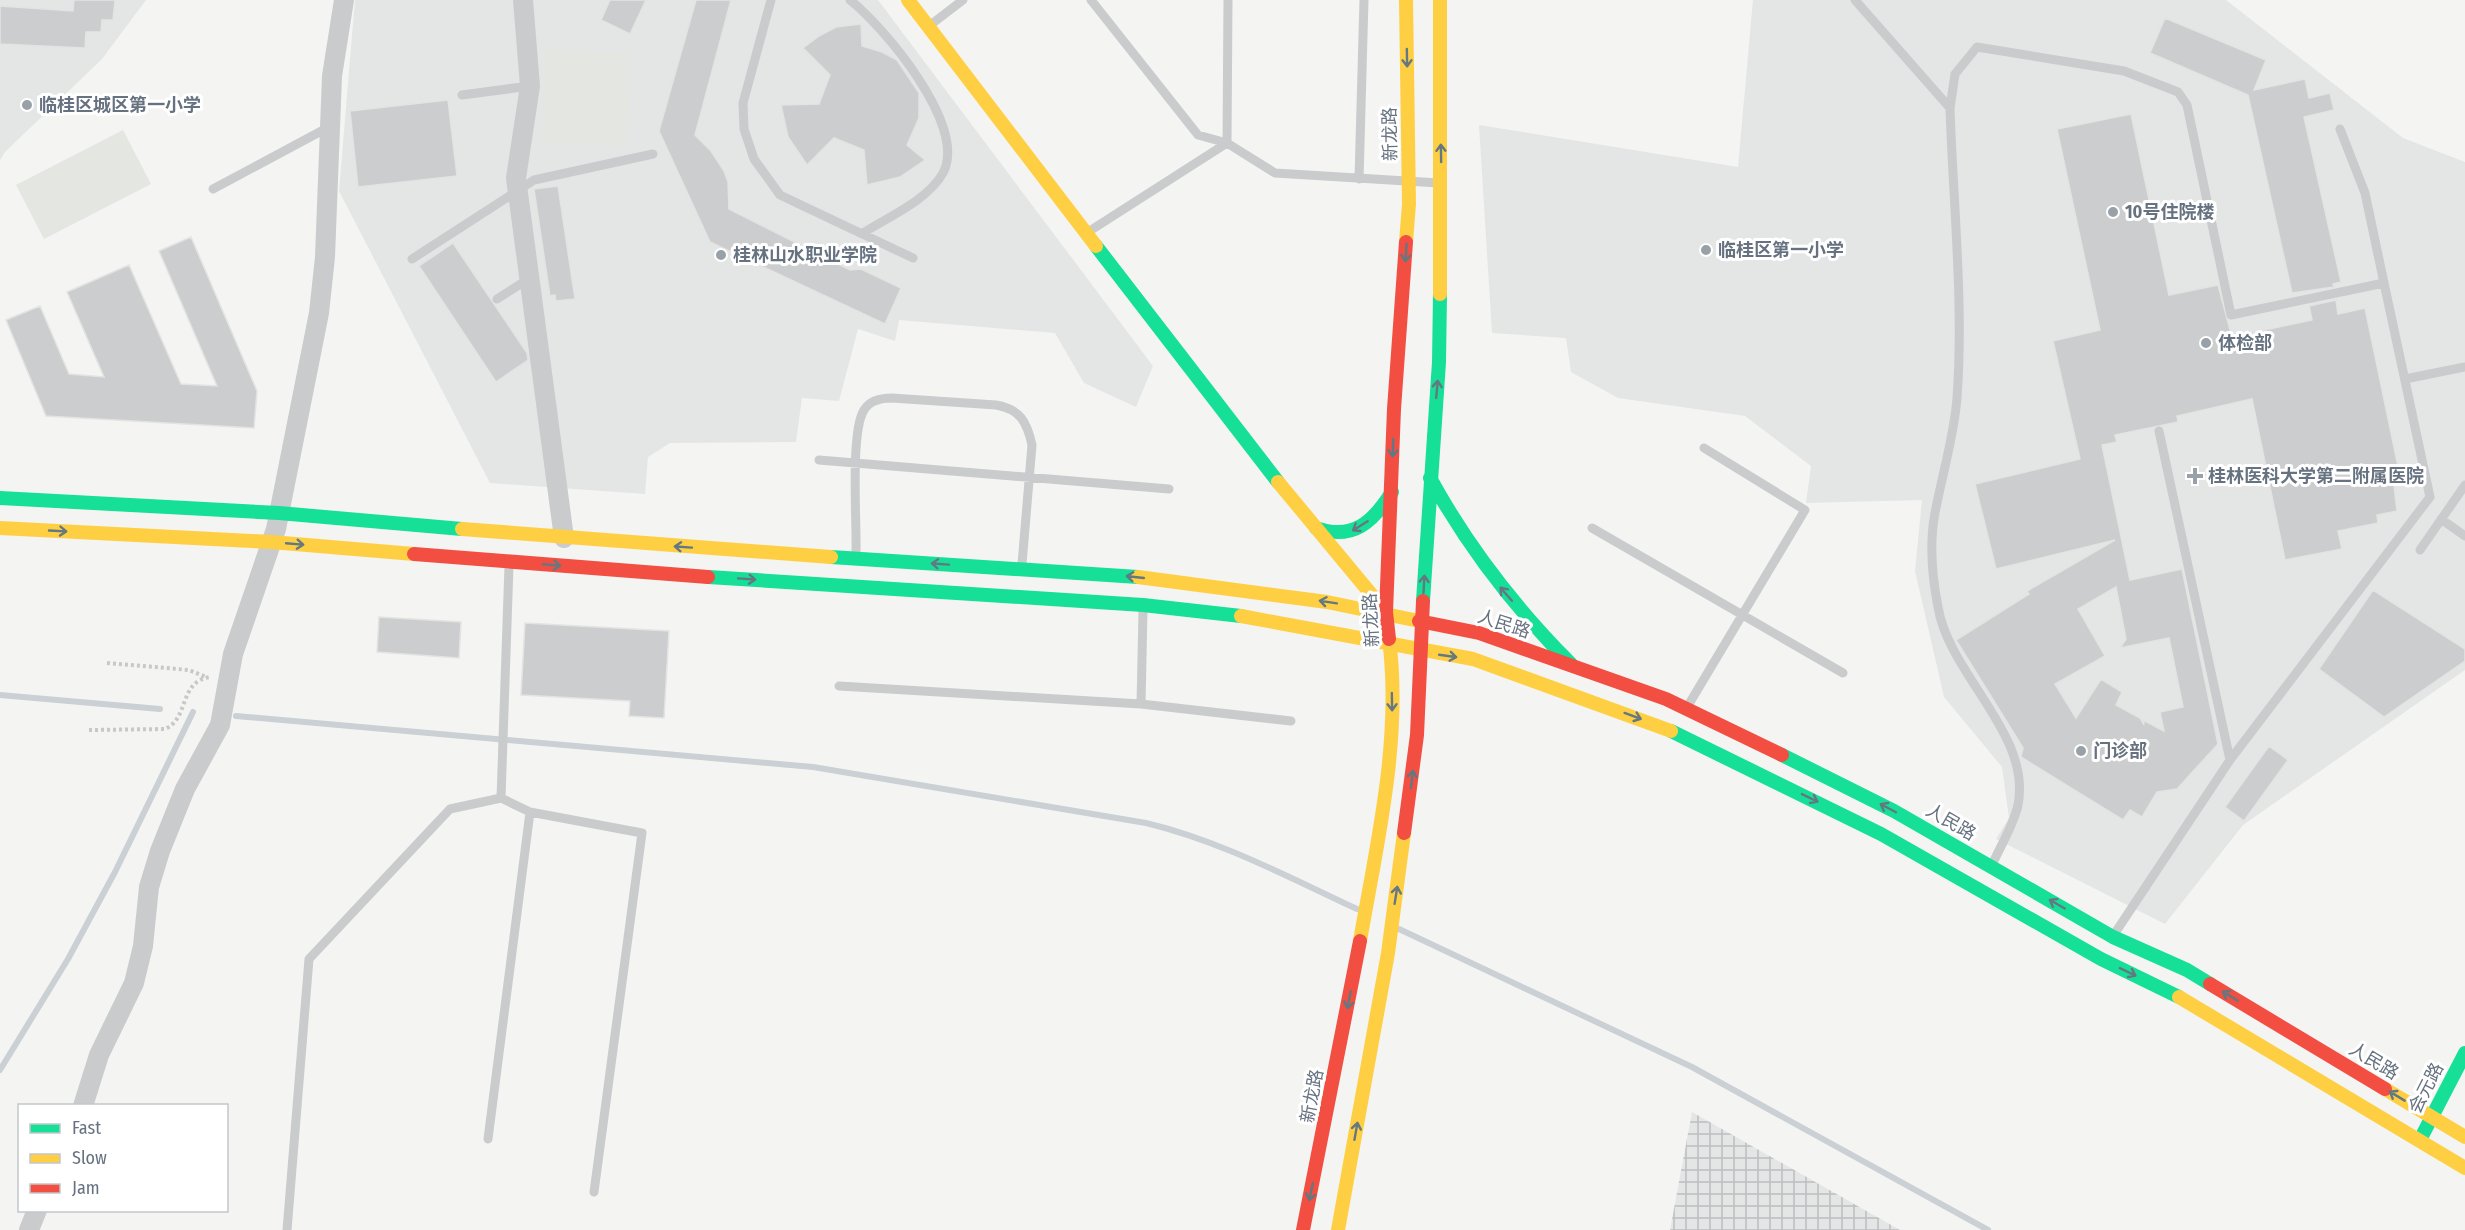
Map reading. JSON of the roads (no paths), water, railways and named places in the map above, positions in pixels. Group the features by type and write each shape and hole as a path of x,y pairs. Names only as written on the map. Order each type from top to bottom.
{"main road":[{"path":"908,0 1255,454 1386,612"},
{"name":"新龙路","path":"1303,1230 1360,943 1392,716 1391,644 1386,612 1394,409 1409,182 1406,0"},
{"path":"1338,1230 1388,953 1417,735 1430,478 1439,362 1442,183 1440,0"},
{"path":"1430,478 1442,502 1494,580 1545,639 1574,667"},
{"path":"1316,528 1330,534 1354,531 1380,512 1392,492"},
{"name":"人民路","path":"0,498 279,513 564,538 1132,576 1386,612 1479,633 1574,667 1680,721 1820,803 1986,878 2107,948 2187,970 2465,1137"},
{"name":"人民路","path":"0,528 271,542 510,562 1143,604 1236,615 1391,644 1420,652 1473,659 1680,721 1863,795 1986,878 2107,948 2174,994 2465,1168"},
{"name":"会元路","path":"2419,1141 2465,1053"}],"street":[{"path":"84,1104 99,1055 134,983 144,946 152,874 185,789 219,730 228,675 240,631 279,513 319,313 324,257 327,128 334,48 345,0"},
{"path":"523,0 530,86 516,168 564,538"},
{"path":"29,1230 36,1212"}],"lane":[{"path":"771,0 743,104 744,129 754,159 780,195 913,258"},
{"path":"850,0 890,39 913,68 933,105 943,133 947,155 945,168 934,186 863,233"},
{"path":"928,27 963,0"},
{"path":"1091,0 1198,135 1227,143 1275,173 1442,183"},
{"path":"1227,143 1228,0"},
{"path":"1359,179 1364,0"},
{"path":"1855,0 1950,108"},
{"path":"1986,878 2018,805 2018,779 2006,738 1946,639 1938,610 1931,561 1934,515 1957,399 1958,349 1950,108 1955,74 1977,47 2124,71 2178,92 2187,105 2231,315 2384,283"},
{"path":"462,95 530,86"},
{"path":"213,189 327,128"},
{"path":"2107,948 2230,760 2430,497 2365,193 2340,129"},
{"path":"1086,233 1227,143"},
{"path":"412,259 534,180 653,154"},
{"path":"497,299 530,278"},
{"path":"2405,379 2465,367"},
{"path":"856,558 856,431 864,409 880,399 996,405 1016,411 1029,430 1032,445 1021,569"},
{"path":"2159,431 2230,760"},
{"path":"1680,721 1741,614 1805,510 1704,448"},
{"path":"819,460 1168,489"},
{"path":"2420,550 2465,485"},
{"path":"2455,500 2465,506"},
{"path":"2442,519 2465,536"},
{"path":"1592,528 1843,673"},
{"path":"501,798 510,562"},
{"path":"1141,704 1143,604"},
{"path":"839,686 1141,704 1291,721"},
{"path":"287,1230 309,959 450,809 501,798 530,813 642,833 594,1192"},
{"path":"488,1139 530,813"}],"waterway":[{"path":"0,695 160,709"},
{"path":"0,1070 68,959 115,872 193,712"},
{"path":"236,716 813,767 1146,823 1228,850 1357,909"},
{"path":"1399,929 1692,1067 1988,1230"}],"place":[{"name":"临桂区城区第一小学","path":"27,105"},
{"name":"10号住院楼","path":"2113,212"},
{"name":"临桂区第一小学","path":"1706,250"},
{"name":"桂林山水职业学院","path":"721,255"},
{"name":"体检部","path":"2206,343"},
{"name":"桂林医科大学第二附属医院","path":"2195,476"},
{"name":"门诊部","path":"2081,751"}]}
